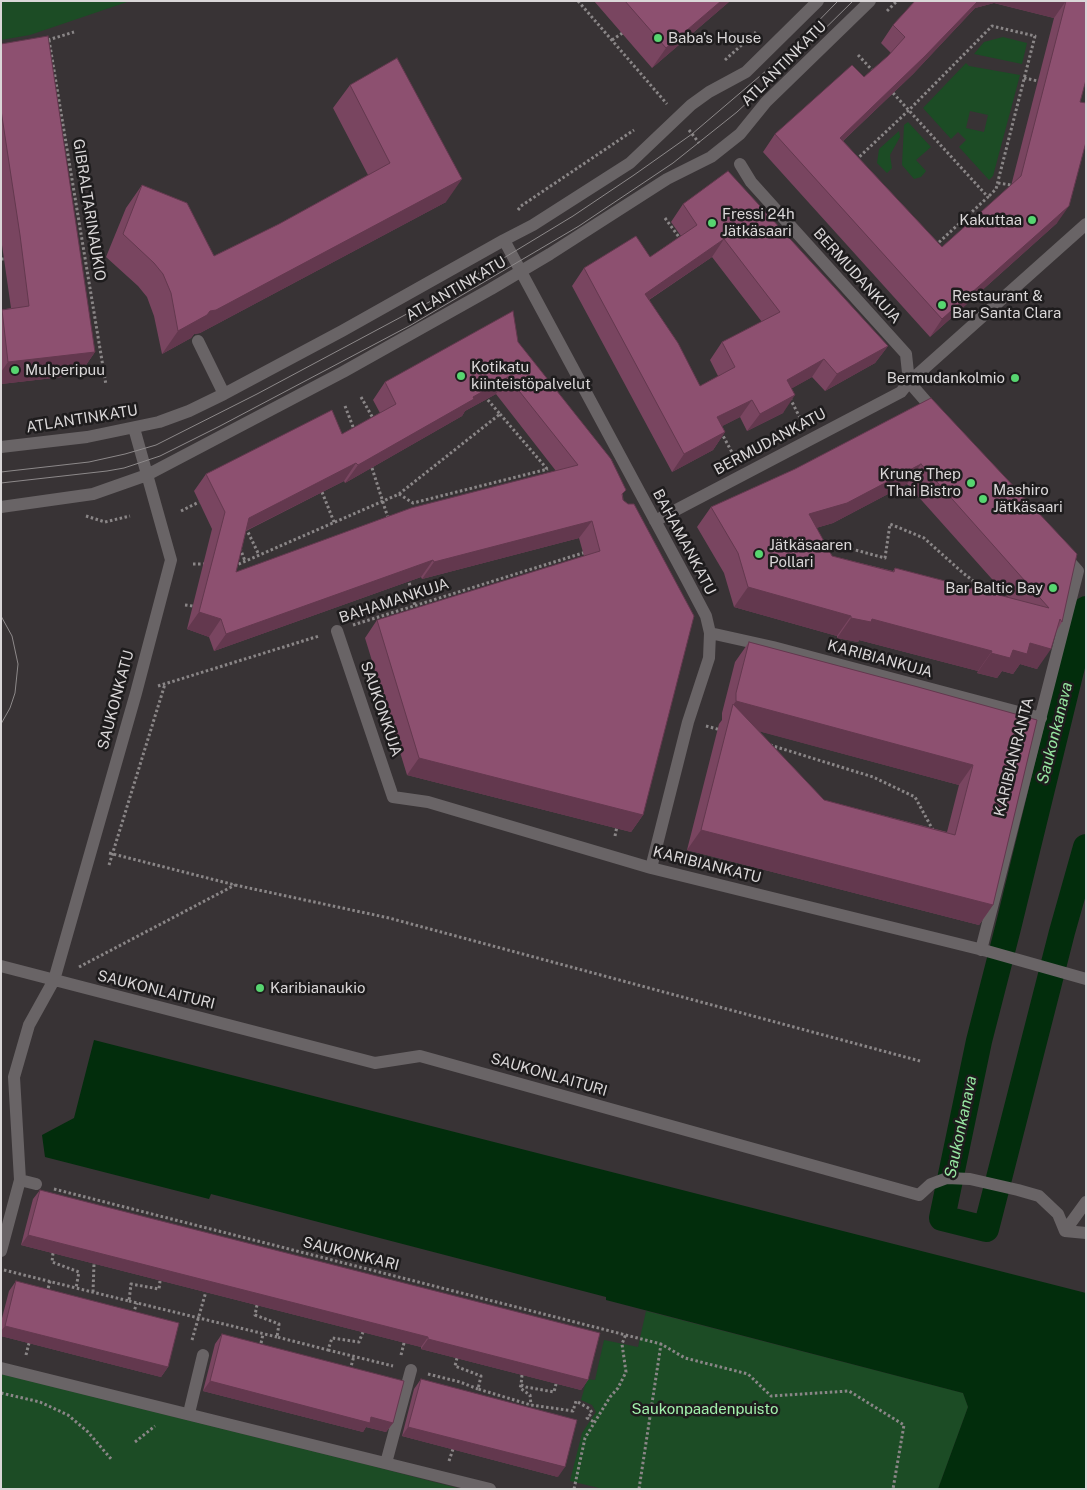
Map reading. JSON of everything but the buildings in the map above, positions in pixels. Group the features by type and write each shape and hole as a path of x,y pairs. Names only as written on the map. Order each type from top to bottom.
{"street":[{"name":"ATLANTINKATU","path":"1,447 87,437 159,422 189,411 224,394 342,331 504,240 533,226 630,163 691,105 709,92 746,72 818,1"},
{"name":"ATLANTINKATU","path":"1,507 93,494 147,475 344,372 521,271 667,179 711,157 740,134 766,102 870,1"},
{"name":"BERMUDANKUJA","path":"740,164 751,182 906,354 905,387"},
{"path":"948,425 905,387 1086,224"},
{"name":"BAHAMANKATU","path":"504,240 706,616 710,633 709,658 688,722 651,868"},
{"path":"198,341 224,394"},
{"name":"BERMUDANKATU","path":"655,521 744,475 905,387"},
{"name":"SAUKONKATU","path":"20,1180 14,1077 29,1025 54,980 136,693 171,560 134,428"},
{"path":"632,508 646,504"},
{"name":"KARIBIANRANTA","path":"984,951 1078,571 1051,541"},
{"name":"SAUKONKUJA","path":"337,630 393,797"},
{"name":"KARIBIANKUJA","path":"710,633 773,647 1041,718"},
{"name":"KARIBIANKATU","path":"393,797 428,802 651,868 984,951 1086,979"},
{"name":"SAUKONLAITURI","path":"1,966 375,1063 420,1056 919,1195 931,1184 947,1178 970,1178 1039,1196 1058,1214 1065,1231"},
{"path":"1,1251 20,1180 36,1184"},
{"path":"1086,1202 1065,1231 1086,1234"},
{"path":"189,1413 203,1355"},
{"path":"1,1368 490,1489"},
{"path":"386,1463 411,1370"}],"path":[{"path":"578,1 665,101"},
{"path":"719,65 763,26"},
{"path":"862,167 855,160 909,110 992,26 1035,36 996,189 936,245 941,248"},
{"path":"612,40 629,28"},
{"path":"43,42 74,32"},
{"name":"GIBRALTARINAUKIO","path":"49,40 106,385"},
{"path":"858,55 876,74"},
{"path":"1024,78 1038,80"},
{"path":"893,93 988,197"},
{"path":"660,106 673,97"},
{"path":"521,206 640,127"},
{"path":"998,183 1011,185"},
{"path":"972,212 976,216"},
{"path":"665,218 683,243"},
{"path":"787,391 811,439"},
{"path":"361,397 377,425"},
{"path":"487,399 552,475"},
{"path":"345,406 356,437"},
{"path":"229,568 399,494 500,414"},
{"path":"719,428 744,475"},
{"path":"372,468 392,528"},
{"path":"399,494 413,502 548,469"},
{"path":"322,492 334,522"},
{"path":"181,511 199,502"},
{"path":"89,516 105,522 130,516"},
{"path":"817,540 885,558 890,524 924,538 963,573 994,597"},
{"path":"246,528 259,555"},
{"path":"239,546 245,561"},
{"name":"BAHAMANKUJA","path":"136,693 591,550"},
{"path":"193,564 204,564"},
{"path":"235,571 238,564"},
{"path":"407,577 415,606"},
{"path":"184,605 193,606"},
{"path":"688,722 722,730"},
{"path":"769,745 873,777 915,797 934,831 934,838"},
{"path":"615,836 618,820"},
{"path":"92,848 235,885 389,918 920,1061"},
{"path":"54,980 235,885"},
{"name":"SAUKONKARI","path":"36,1184 661,1344 685,1358 748,1374 771,1396 849,1391 904,1425 893,1489"},
{"path":"220,1241 222,1232"},
{"path":"53,1253 52,1262 79,1272 76,1288"},
{"path":"93,1292 94,1264"},
{"path":"1,1269 328,1350 332,1338 360,1342 363,1332"},
{"path":"45,1300 50,1281"},
{"path":"129,1301 131,1284 159,1289 160,1281"},
{"path":"206,1291 209,1282"},
{"path":"418,1290 420,1283"},
{"path":"131,1322 137,1303"},
{"path":"257,1305 255,1315 280,1324 277,1337"},
{"path":"258,1355 263,1334"},
{"path":"404,1342 406,1334"},
{"path":"574,1489 585,1438 618,1388 626,1372 622,1344 626,1334"},
{"path":"26,1359 29,1344"},
{"path":"639,1489 661,1344"},
{"path":"348,1378 354,1356"},
{"path":"457,1358 455,1366 481,1376 478,1389 509,1400 572,1411 576,1401 590,1409 592,1413 587,1418 594,1422"},
{"path":"522,1375 522,1385 520,1388 530,1395 531,1405"},
{"path":"458,1391 460,1382"},
{"path":"522,1385 554,1392 556,1384"},
{"path":"1,1393 40,1402 68,1415 88,1432 112,1460"},
{"path":"509,1400 509,1407"}],"green space":[{"path":"1,1 130,1 30,35 1,40"},
{"path":"1003,37 1027,43 1022,64 974,54 984,42"},
{"path":"966,63 969,66 1020,75 993,176 989,180 959,147 966,140 958,132 951,139 923,108","holes":["970,111 988,115 984,132 966,128"]},
{"path":"908,122 931,147 916,160 926,171 921,177 914,179 902,165 904,125"},
{"path":"899,131 900,137 890,155 892,168 887,173 877,163 879,149"},
{"name":"Saukonpaadenpuisto","path":"646,1311 963,1393 968,1407 938,1489 603,1489 570,1481 582,1433 596,1412 592,1405 581,1400 587,1379 595,1380 604,1340 638,1347"},
{"path":"1,1374 372,1466 461,1489 1,1489"}],"shaded area":[{"path":"94,1040 1086,1293 1086,1489 938,1489 968,1407 963,1393 211,1194 209,1199 45,1157 42,1135 74,1118"}],"waterway":[{"name":"Saukonkanava","path":"1086,609 979,1041 942,1218 986,1229 1062,932 1086,847"}],"tram line":[{"path":"1,472 89,462 156,445 257,394 446,293 573,216 692,134 787,53 838,1"},
{"path":"1,483 107,471 124,468 160,456 411,325 579,226 673,163 737,112 853,1"},
{"path":"1,616 12,636 18,664 15,693 10,708 1,724"}],"place":[{"name":"Baba's House","path":"658,38"},
{"name":"Kakuttaa","path":"1032,220"},
{"name":"Fressi 24h Jätkäsaari","path":"712,223"},
{"name":"Restaurant & Bar Santa Clara","path":"942,305"},
{"name":"Mulperipuu","path":"15,370"},
{"name":"Kotikatu kiinteistöpalvelut","path":"461,376"},
{"name":"Bermudankolmio","path":"1015,378"},
{"name":"Krung Thep Thai Bistro","path":"971,483"},
{"name":"Mashiro Jätkäsaari","path":"983,499"},
{"name":"Jätkäsaaren Pollari","path":"759,554"},
{"name":"Bar Baltic Bay","path":"1053,588"},
{"name":"Karibianaukio","path":"260,988"}]}
